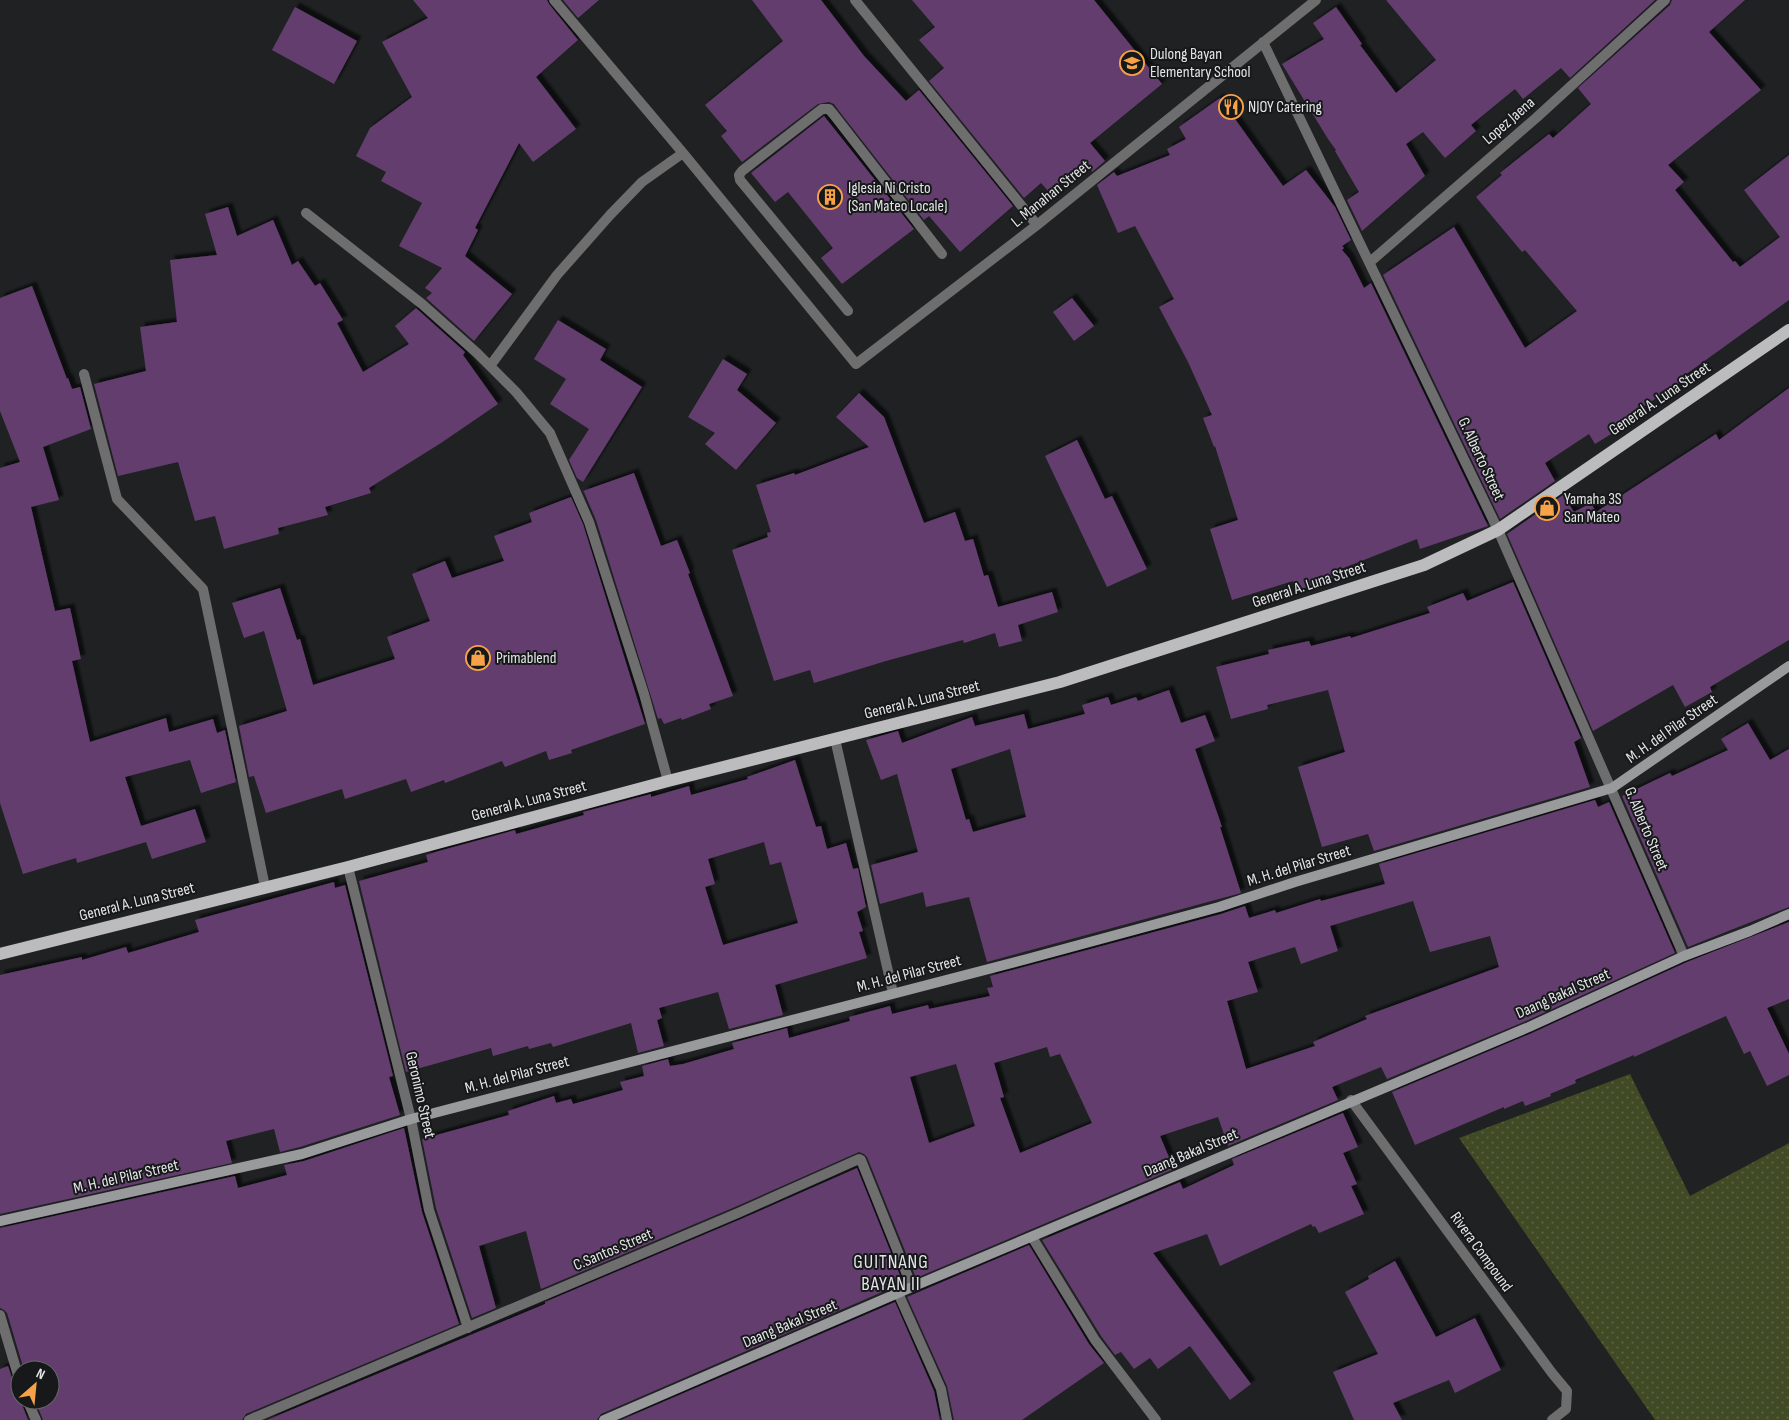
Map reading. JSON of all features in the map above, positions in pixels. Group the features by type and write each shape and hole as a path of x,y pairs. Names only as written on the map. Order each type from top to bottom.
{"main road":[{"name":"General A. Luna Street","path":"0,954 348,867 668,781 1060,682 1424,565 1498,530 1789,330"}],"street":[{"path":"490,366 557,275 610,215 642,182 683,153 554,0"},
{"path":"855,0 1037,225"},
{"path":"1263,42 1316,0"},
{"name":"Lopez Jaena","path":"1370,262 1536,118 1666,0"},
{"name":"L. Manahan Street","path":"683,153 853,362 857,363 1037,225 1263,42"},
{"name":"G. Alberto Street","path":"1263,42 1498,530 1684,956"},
{"path":"848,311 740,180 739,175 822,109 829,109 834,115 942,254"},
{"path":"306,213 422,304 516,392 550,433 590,522 644,694 668,781"},
{"path":"84,374 117,499 203,590 265,887"},
{"name":"M. H. del Pilar Street","path":"0,1221 302,1154 411,1118 1219,907 1295,882 1612,788 1789,666"},
{"path":"835,738 893,993"},
{"name":"Geronimo Street","path":"348,867 411,1118 429,1210 468,1328"},
{"name":"Daang Bakal Street","path":"604,1420 1352,1100 1529,1027 1684,956 1750,932 1789,914"},
{"name":"Rivera Compound","path":"1352,1100 1567,1391 1566,1409 1552,1420"},
{"name":"C.Santos Street","path":"249,1420 738,1213 859,1159 912,1287"},
{"path":"1032,1237 1095,1340 1156,1420"},
{"path":"898,1294 941,1389 946,1420"},
{"path":"0,1315 13,1360"}],"green space":[{"path":"1630,1074 1690,1196 1789,1143 1789,1420 1655,1420 1459,1138"}],"building":[{"path":"413,0 547,0 578,40 536,77 576,129 533,162 519,143 475,228 478,230 465,256 512,294 474,341 426,298 432,293 425,288 442,268 399,246 422,203 381,181 386,172 356,156 370,128 412,97 382,42 428,18"},
{"path":"563,0 599,0 578,18"},
{"path":"752,0 821,0 864,56 906,101 919,90 1013,206 960,252 929,216 924,220 834,104 829,102 818,104 742,162 721,136 727,131 705,105 783,41"},
{"path":"912,0 1094,0 1162,84 1090,143 1105,161 1092,172 1087,160 1049,192 1041,183 1024,198 929,81 944,68 919,40 935,27"},
{"path":"1386,0 1655,0 1570,78 1561,68 1523,99 1515,89 1471,125 1476,131 1445,158 1423,132 1406,144 1425,176 1362,231 1347,200 1359,192 1336,150 1282,64 1324,39 1313,23 1336,7 1362,44 1360,45 1396,93 1436,60"},
{"path":"1672,0 1745,0 1709,32 1761,90 1668,165 1684,182 1675,190 1733,262 1735,261 1740,267 1780,237 1744,190 1789,155 1789,300 1685,375 1687,378 1626,418 1629,423 1595,444 1589,434 1545,463 1555,481 1500,519 1383,275 1454,227 1525,348 1577,311 1525,250 1522,252 1476,197 1502,175 1500,173 1549,134 1553,138 1591,104 1578,88 1670,5"},
{"path":"295,7 357,41 334,84 272,50"},
{"path":"1220,98 1283,186 1306,170 1335,207 1351,240 1342,246 1344,248 1342,250 1349,258 1364,288 1371,283 1488,526 1420,549 1417,539 1341,569 1343,575 1296,591 1293,581 1232,600 1210,529 1238,520 1215,446 1203,418 1212,415 1188,362 1159,307 1174,299 1135,226 1118,233 1097,185 1114,172 1117,176 1170,155 1167,149 1186,139 1179,127"},
{"name":"Iglesia Ni Cristo (San Mateo Locale)","path":"824,116 914,229 842,284 821,258 833,248 788,192 775,202 751,173"},
{"path":"228,207 237,236 273,220 292,265 298,261 315,286 320,283 343,320 337,323 363,372 409,344 395,326 416,308 465,352 463,355 498,404 441,443 369,488 371,493 325,507 328,515 278,528 279,534 224,549 215,516 195,521 178,462 118,476 94,384 146,371 140,327 177,322 170,260 217,255 205,214"},
{"path":"32,286 67,379 72,389 80,387 91,429 43,447 59,500 31,507 55,611 70,608 81,659 72,661 90,742 166,718 169,732 213,719 217,733 225,730 236,782 201,793 190,760 125,777 141,826 195,809 206,842 152,859 146,842 77,863 76,858 23,874 0,803 0,468 20,462 0,411 0,298"},
{"path":"1072,298 1094,326 1074,341 1053,312"},
{"path":"558,320 606,349 600,360 642,387 583,482 577,478 569,460 589,429 550,404 566,379 534,359"},
{"path":"723,359 747,374 737,390 776,423 736,470 705,444 715,433 688,417"},
{"path":"1789,388 1789,640 1710,687 1712,692 1685,707 1673,685 1593,731 1507,534 1563,495 1574,512 1591,503 1596,512 1716,434 1719,440"},
{"path":"859,393 884,417 924,523 955,512 965,541 973,539 984,576 988,575 998,607 1052,592 1058,612 1018,625 1022,641 999,647 995,633 964,643 963,640 886,661 814,683 810,670 774,681 732,550 768,537 767,533 771,532 756,485 794,473 795,475 869,447 836,417"},
{"path":"1077,440 1105,499 1112,496 1147,569 1107,587 1045,456"},
{"path":"634,473 661,546 677,540 733,696 709,704 711,709 682,720 681,718 664,724 661,718 658,719 596,520 583,491"},
{"path":"571,497 583,524 645,724 571,750 572,753 549,760 546,751 505,767 502,761 445,783 444,780 411,792 406,779 345,799 342,789 266,813 254,776 249,777 239,726 287,711 264,631 244,638 232,603 280,588 297,640 300,639 313,685 395,659 387,637 430,621 412,574 445,561 452,578 504,561 494,536 532,522 529,513"},
{"path":"1513,582 1581,738 1574,742 1590,787 1374,851 1368,834 1322,847 1298,767 1345,752 1328,690 1267,705 1268,709 1231,719 1216,667 1269,654 1268,650 1309,641 1311,646 1350,636 1351,638 1430,613 1427,607 1463,593 1467,601"},
{"path":"1169,690 1181,723 1205,715 1215,741 1195,749 1222,827 1220,827 1241,893 987,962 969,897 926,907 923,892 880,904 871,865 918,852 897,774 881,780 866,740 898,731 902,743 972,717 975,726 1024,714 1028,729 1085,714 1082,705 1108,697 1111,705 1136,697 1138,701","holes":["1010,749 1026,817 973,832 969,819 966,820 951,769"]},
{"path":"1748,723 1770,760 1789,749 1789,907 1688,947 1622,796 1670,773 1672,776 1728,750 1721,739"},
{"path":"795,760 816,827 821,826 827,849 846,843 853,869 858,868 866,907 857,912 863,931 859,932 867,958 775,985 783,1015 729,1029 718,992 659,1008 662,1018 657,1020 664,1046 638,1053 631,1023 553,1047 551,1043 529,1049 528,1046 493,1056 491,1048 406,1072 359,881 428,862 426,855 515,830 516,834 584,815 583,812 651,794 651,797 689,786 691,795 748,779 747,777","holes":["764,842 770,865 781,862 798,923 723,945 705,887 715,884 708,859"]},
{"path":"1595,800 1598,807 1609,802 1675,953 1526,1021 1387,1079 1381,1067 1332,1087 1338,1100 1228,1146 1218,1117 1160,1136 1174,1169 916,1278 867,1157 859,1152 541,1289 526,1231 479,1246 496,1308 472,1318 436,1208 422,1139 509,1115 508,1111 554,1096 556,1103 571,1099 573,1104 623,1090 620,1082 644,1076 642,1066 668,1059 670,1066 683,1064 734,1049 732,1043 787,1028 789,1038 850,1021 849,1017 890,1006 892,1014 928,1005 929,1009 990,996 987,988 993,987 990,976 1245,906 1249,918 1275,910 1276,913 1320,899 1321,901 1385,884 1379,864","holes":["1413,901 1430,952 1490,936 1499,967 1365,1016 1367,1019 1313,1042 1315,1046 1246,1069 1227,1001 1258,992 1248,962 1295,947 1301,964 1338,951 1330,926","1047,1047 1050,1057 1060,1054 1092,1123 1020,1153 1000,1098 1004,1097 994,1063","956,1064 975,1126 929,1143 910,1077"]},
{"path":"334,882 335,888 345,885 393,1076 389,1077 400,1115 280,1152 274,1129 226,1141 232,1163 0,1214 0,975 82,957 82,960 126,947 128,953 199,932 195,920"},
{"path":"1789,922 1789,999 1767,1008 1789,1054 1789,1075 1767,1086 1750,1051 1744,1054 1726,1016 1634,1057 1634,1055 1575,1080 1576,1083 1550,1094 1551,1096 1525,1106 1523,1101 1504,1109 1504,1107 1415,1145 1392,1092 1532,1033 1687,962"},
{"path":"1343,1113 1358,1147 1343,1153 1357,1184 1351,1186 1364,1214 1319,1233 1315,1226 1313,1227 1311,1224 1220,1266 1207,1234 1153,1253 1251,1384 1230,1400 1190,1346 1158,1369 1150,1358 1134,1369 1121,1352 1115,1355 1101,1336 1042,1240 1180,1182 1183,1189 1234,1165 1232,1159"},
{"path":"404,1128 422,1212 459,1324 246,1414 242,1420 43,1420 39,1410 60,1410 60,1360 21,1360 7,1313 0,1308 0,1228 235,1176 238,1188 287,1175 284,1165 304,1161"},
{"path":"857,1168 903,1283 601,1414 597,1420 267,1420 545,1304 545,1302"},
{"path":"1029,1245 1089,1344 1104,1363 1022,1420 954,1420 947,1386 907,1297"},
{"path":"1395,1261 1436,1337 1475,1318 1501,1370 1455,1393 1449,1380 1393,1403 1402,1420 1354,1420 1333,1372 1378,1354 1345,1292 1369,1279 1368,1276"},
{"path":"895,1302 934,1391 940,1420 621,1420"},
{"path":"8,1366 10,1372 10,1410 24,1410 28,1420 0,1420 0,1369"}],"place":[{"name":"Dulong Bayan Elementary School","path":"1132,63"},
{"name":"NJOY Catering","path":"1231,107"},
{"name":"Iglesia Ni Cristo (San Mateo Locale)","path":"830,197"},
{"name":"Yamaha 3S San Mateo","path":"1547,508"},
{"name":"Primablend","path":"478,658"}],"district":[{"name":"GUITNANG BAYAN II","path":"891,1273"}]}
